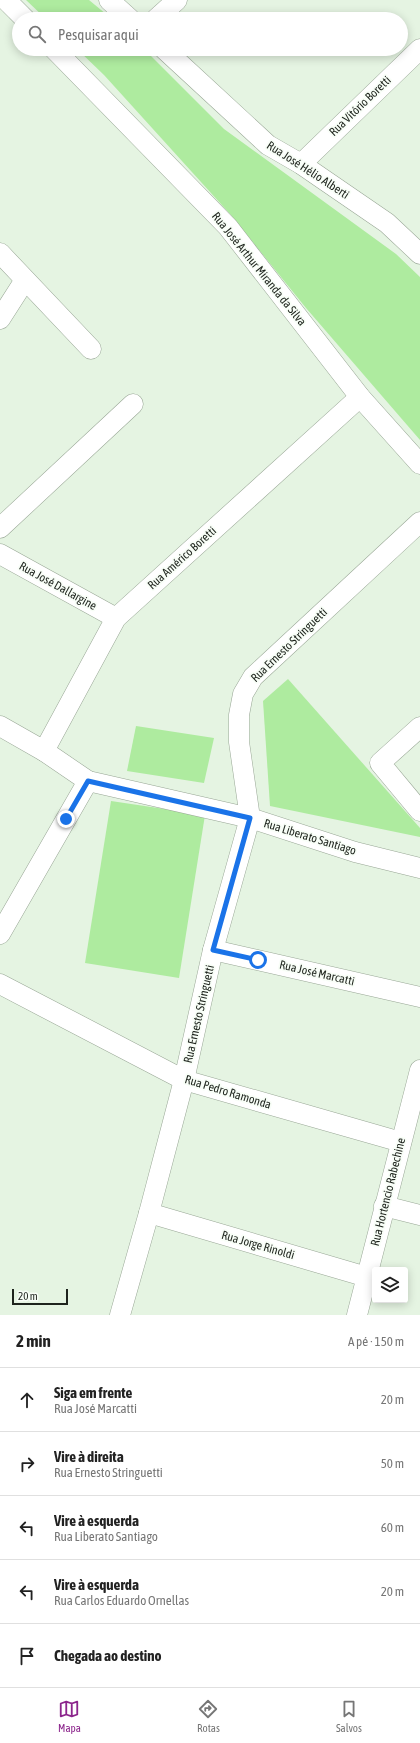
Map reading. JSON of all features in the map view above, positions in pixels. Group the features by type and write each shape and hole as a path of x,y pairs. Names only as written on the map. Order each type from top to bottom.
{"street":[{"path":"6,0 18,12"},
{"path":"109,0 122,12"},
{"path":"164,12 177,0"},
{"name":"Rua Vitório Boretti","path":"301,164 420,49"},
{"name":"Rua José Arthur Miranda da Silva","path":"61,56 228,227 360,397 420,464"},
{"name":"Rua José Hélio Alberti","path":"172,56 268,145 301,164 387,223 420,254"},
{"path":"0,253 91,349"},
{"path":"0,318 25,280"},
{"name":"Rua Américo Boretti","path":"44,751 116,618 360,397"},
{"path":"0,528 133,404"},
{"name":"Rua Ernesto Stringuetti","path":"120,1315 184,1080 213,950 250,818 239,742 239,715 243,694 253,677 420,522"},
{"name":"Rua José Dallargine","path":"0,554 116,618"},
{"name":"Rua Liberato Santiago","path":"0,726 44,751 88,781 250,818 355,852 420,868"},
{"path":"420,727 380,763 420,811"},
{"path":"0,934 88,781"},
{"name":"Rua José Marcatti","path":"213,950 420,997"},
{"name":"Rua Pedro Ramonda","path":"0,984 184,1080 401,1142"},
{"name":"Rua Hortencio Rabechine","path":"357,1315 420,1070"},
{"path":"384,1206 420,1215"},
{"name":"Rua Jorge Rinoldi","path":"149,1213 367,1277"}],"green space":[{"path":"26,0 89,0 104,12 39,12"},
{"path":"84,56 151,56 224,129 396,254 420,277 420,440 306,308 230,214 104,75"},
{"path":"288,679 420,828 420,837 270,806 263,701"},
{"path":"136,726 214,738 204,783 127,771"},
{"path":"111,801 205,815 179,978 85,963"}],"route":[{"path":"66,819 88,781 250,818 213,950 258,960"}]}
